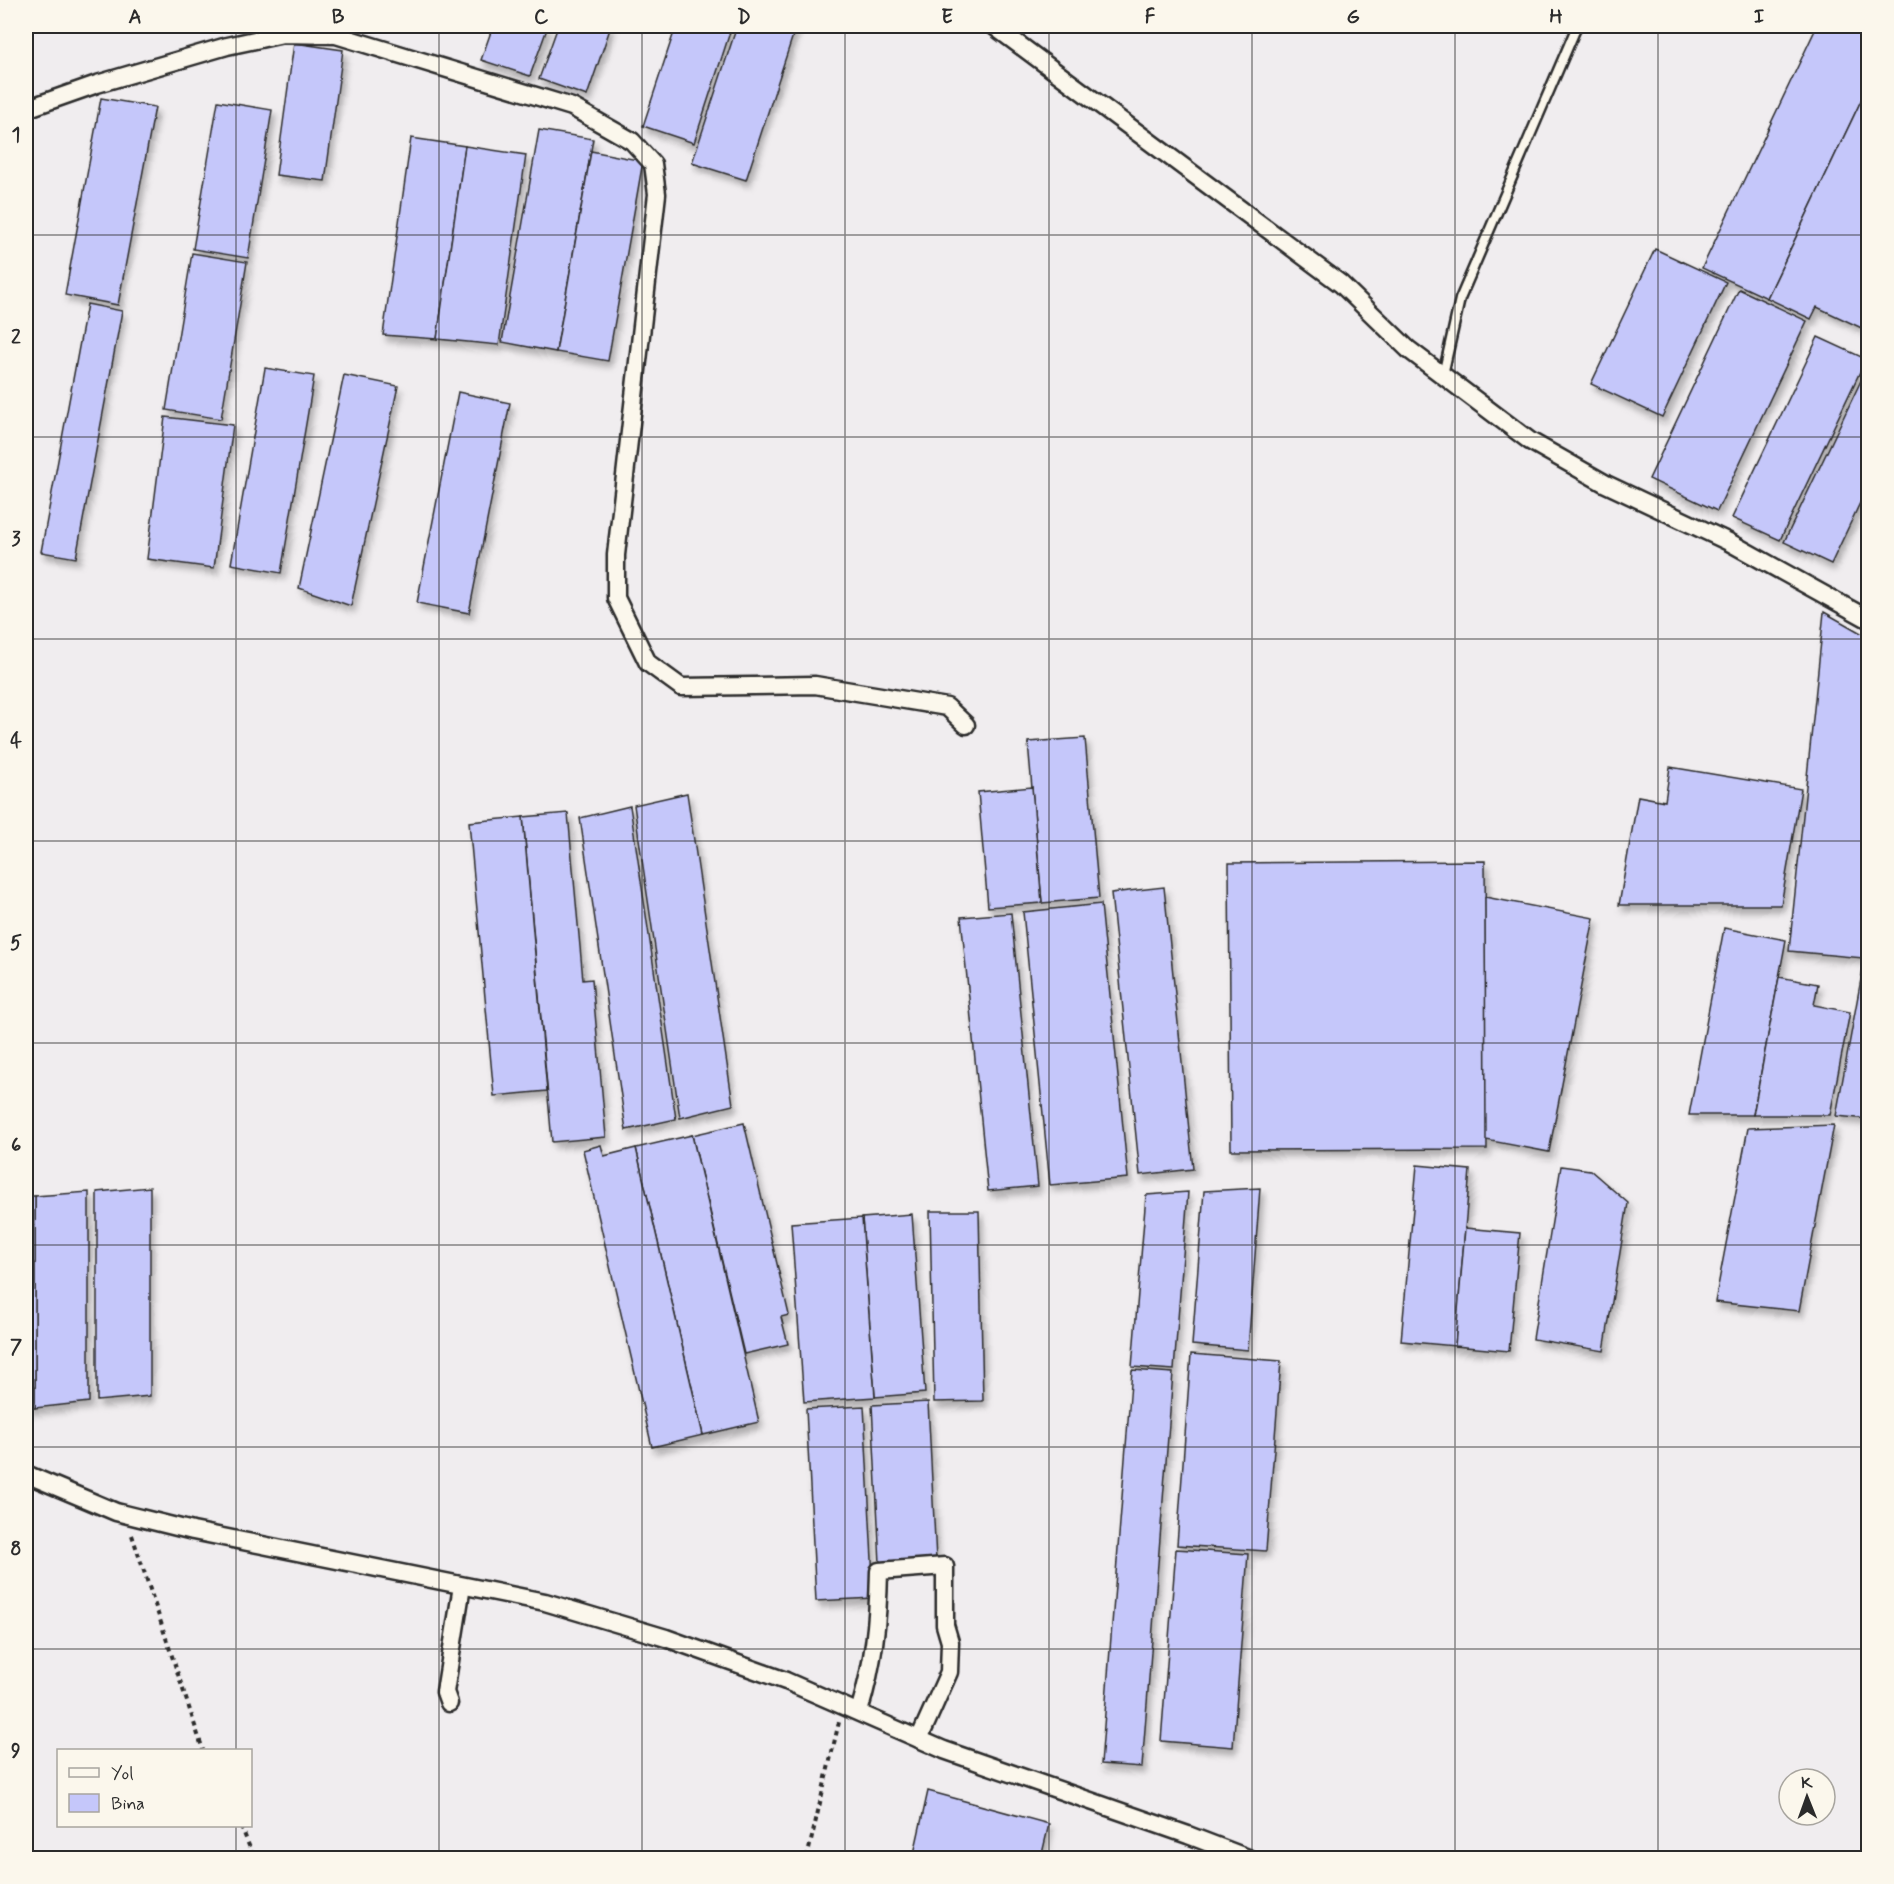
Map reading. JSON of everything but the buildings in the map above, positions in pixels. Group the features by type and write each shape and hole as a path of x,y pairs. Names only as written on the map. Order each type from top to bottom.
{"street":[{"path":"994,26 1341,284 1408,349 1530,441 1606,484 1729,542 1869,619"},
{"path":"26,109 97,84 226,46 283,34 336,35 572,107 632,141 653,164 657,194 616,555 616,598 648,663 681,687 815,685 947,706 966,725"},
{"path":"26,1474 125,1514 193,1531 545,1602 666,1638 786,1681 944,1750 1248,1858"},
{"path":"859,1712 872,1672 878,1631 879,1571 945,1566 945,1625 950,1642 949,1671 919,1739"},
{"path":"449,1702 445,1692 462,1586"}],"lane":[{"path":"1443,376 1460,299 1577,26"}],"path":[{"path":"125,1514 165,1641 203,1749"},
{"path":"807,1858 843,1705"},
{"path":"241,1827 254,1858"}]}
